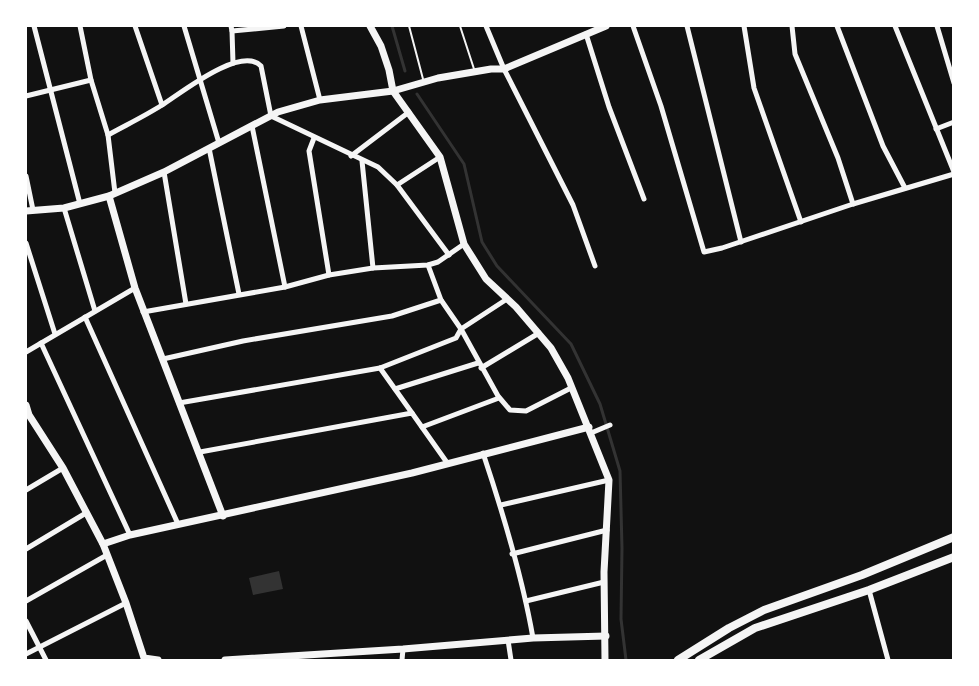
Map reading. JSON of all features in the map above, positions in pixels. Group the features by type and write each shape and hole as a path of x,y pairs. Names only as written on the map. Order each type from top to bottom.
{"main road":[{"path":"678,660 729,628 764,610 862,575 954,537"},
{"path":"699,660 755,628 869,590 954,557"},
{"path":"862,575 869,590"}],"street":[{"path":"34,26 80,204"},
{"path":"80,26 91,80 108,135 112,195 135,288 223,516"},
{"path":"135,26 162,105"},
{"path":"184,26 219,143"},
{"path":"233,63 232,28 284,26"},
{"path":"301,26 320,100"},
{"path":"370,26 381,46 393,91 440,157 464,244 486,279 507,298 550,348 590,430 609,480 604,582 605,660"},
{"path":"486,26 504,69 573,205 595,266"},
{"path":"26,176 29,210 64,208 80,204 112,195 164,172 271,116 320,100 393,91 424,82 491,69 504,69 590,30 606,26"},
{"path":"633,26 704,252 954,173 895,26"},
{"path":"687,26 741,242"},
{"path":"744,26 754,88 801,222"},
{"path":"792,26 795,54 838,159 853,204"},
{"path":"837,26 883,146 905,188"},
{"path":"938,26 954,83"},
{"path":"590,30 609,107 644,199"},
{"path":"108,135 162,105 201,78 233,63 251,61 261,66 271,116"},
{"path":"26,96 91,80"},
{"path":"351,156 409,112"},
{"path":"271,116 378,167 397,185 449,255"},
{"path":"936,129 954,122"},
{"path":"252,126 285,287"},
{"path":"314,138 309,151 329,275"},
{"path":"209,148 239,294"},
{"path":"397,185 440,157"},
{"path":"362,161 373,268"},
{"path":"164,172 186,304"},
{"path":"64,208 95,311"},
{"path":"26,243 55,334"},
{"path":"143,312 285,287 329,275 373,268 428,265 438,262 464,244"},
{"path":"428,265 441,300 461,329 499,398 510,410 526,411 571,388"},
{"path":"26,352 135,288"},
{"path":"179,403 380,368 456,338 461,329 507,298"},
{"path":"164,359 243,341 392,316 441,300"},
{"path":"85,317 178,524"},
{"path":"395,389 480,365 539,333"},
{"path":"41,343 130,535"},
{"path":"380,368 448,464"},
{"path":"422,427 499,398"},
{"path":"26,405 27,417 63,468 103,544 126,603 142,659 158,660"},
{"path":"200,452 412,413"},
{"path":"103,544 130,535 448,464 483,453 590,430 600,430 610,424"},
{"path":"483,453 501,505 533,638"},
{"path":"26,490 63,468"},
{"path":"501,505 609,480"},
{"path":"26,549 86,513"},
{"path":"512,554 607,530"},
{"path":"26,601 107,555"},
{"path":"526,602 604,582"},
{"path":"869,590 888,660"},
{"path":"26,654 126,603"},
{"path":"26,621 46,660"},
{"path":"225,660 533,638 606,636"},
{"path":"508,640 511,660"},
{"path":"402,660 403,649"}],"lane":[{"path":"409,26 424,82"},
{"path":"460,26 475,72"}],"shaded area":[{"path":"279,571 283,589 253,595 249,578"}],"waterway":[{"path":"392,26 405,71"},
{"path":"417,94 464,164 482,242 497,266 571,344 600,404 620,471 621,619 626,660"}]}
